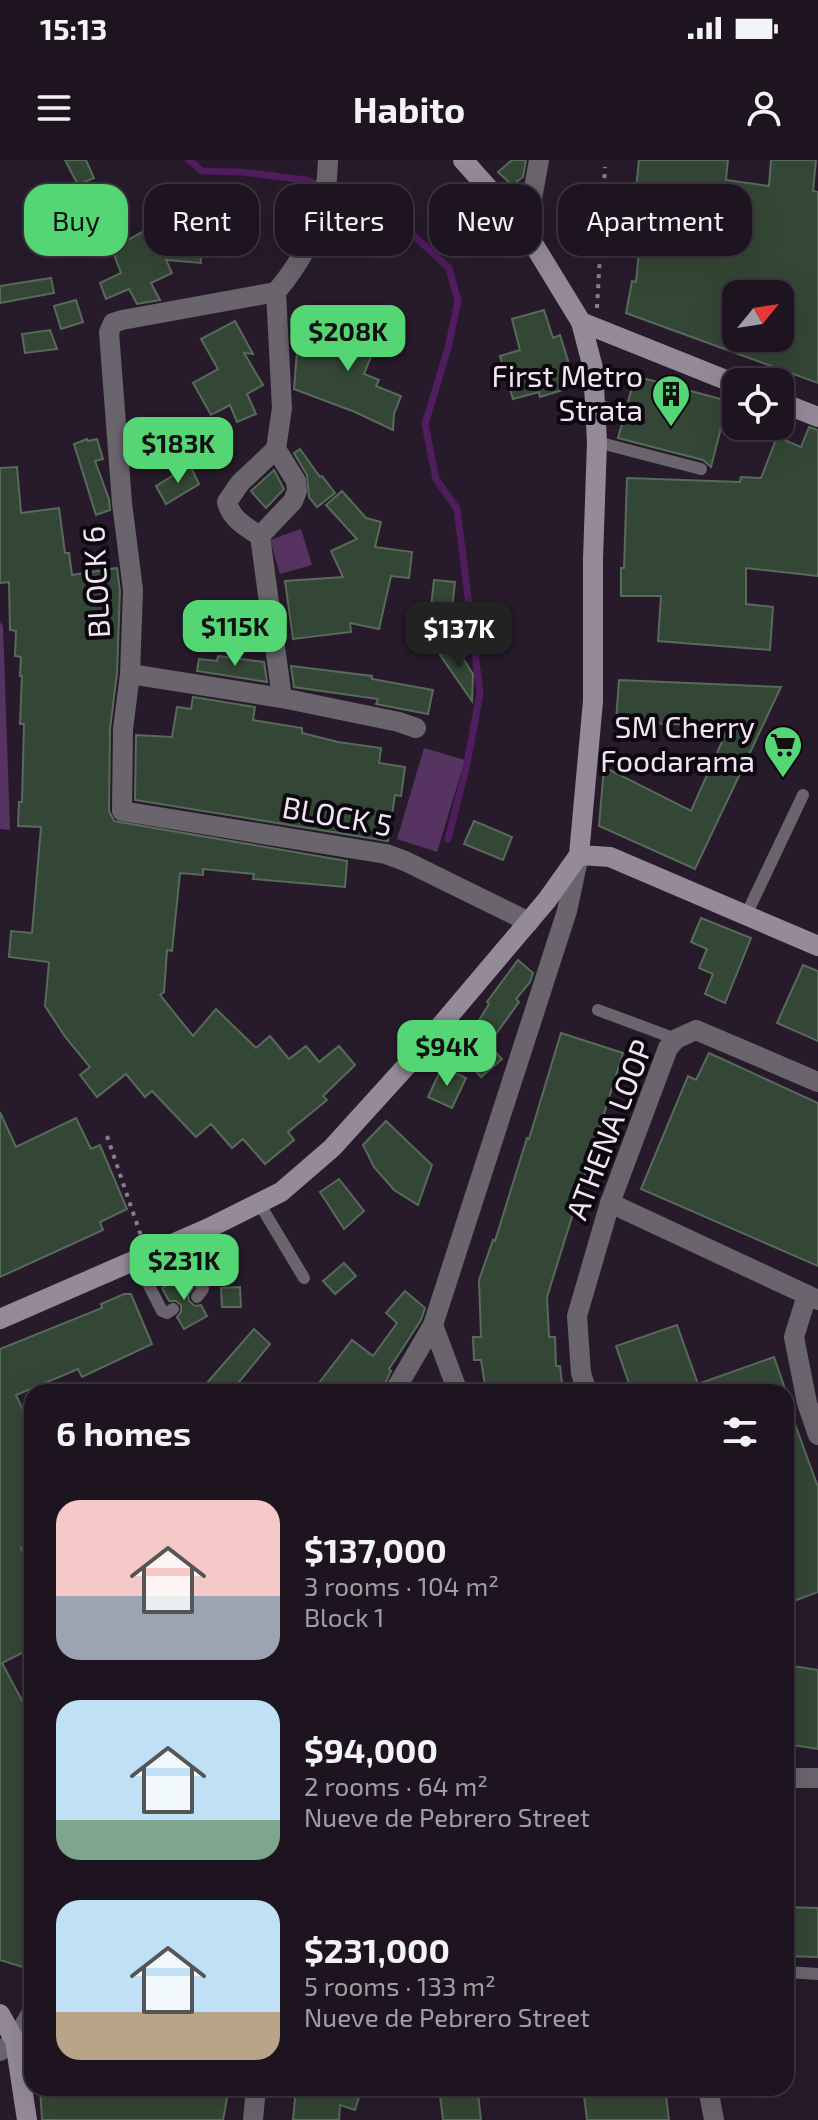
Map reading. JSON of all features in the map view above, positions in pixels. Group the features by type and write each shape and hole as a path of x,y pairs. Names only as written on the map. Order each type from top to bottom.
{"main road":[{"path":"463,160 484,184"},
{"path":"0,1319 181,1241 281,1192 332,1148 529,922 579,855 593,701 597,442 593,368 588,325 542,256"},
{"path":"588,325 722,378"},
{"path":"794,408 818,417"},
{"path":"579,855 610,857 747,913 818,946"},
{"path":"0,2014 27,2120"}],"street":[{"path":"535,184 539,160"},
{"path":"282,698 260,536 241,524 227,502 240,483 276,449 282,408 276,292 297,267 312,240 328,165"},
{"name":"BLOCK 6","path":"122,811 123,729 130,674 133,590 122,503 109,332 113,323 122,320 276,292"},
{"path":"260,536 293,501 297,491 296,481 276,449"},
{"path":"130,674 282,698 416,728"},
{"name":"BLOCK 5","path":"122,811 386,854 529,922"},
{"path":"399,1384 433,1325 567,911 579,855"},
{"name":"ATHENA LOOP","path":"584,1384 577,1316 610,1203 668,1048 676,1039 696,1030 818,1082"},
{"path":"610,1203 812,1298 794,1337 807,1403 818,1435"},
{"path":"433,1325 455,1384"},
{"path":"794,1778 818,1778"},
{"path":"7,2046 24,2023"},
{"path":"253,2120 255,2096"},
{"path":"710,2096 714,2120"}],"lane":[{"path":"595,403 624,415"},
{"path":"597,442 701,469"},
{"path":"747,913 803,795"},
{"path":"598,1010 676,1039"},
{"path":"259,1203 304,1278"},
{"path":"181,1241 203,1289 197,1297"},
{"path":"142,1257 162,1311 167,1313 173,1309"},
{"path":"794,1972 818,1974"}],"path":[{"path":"588,325 605,167"},
{"path":"107,1136 142,1257"}],"shaded area":[{"path":"301,529 312,565 280,574 270,540"},
{"path":"0,622 3,626 10,830 0,829"},
{"path":"424,748 465,760 437,852 397,839"}],"building":[{"path":"65,160 86,160 94,178 77,184"},
{"path":"512,160 526,160 523,177 513,184 498,172"},
{"path":"639,160 728,160 726,180 769,186 771,160 816,160 813,191 818,192 818,383 794,374 794,368 777,368 733,352 794,352 794,280 722,280 722,348 626,313 632,281 636,282 638,256 752,256 752,184 636,184"},
{"path":"144,231 144,256 200,256 201,263 166,260 172,273 151,283 160,300 137,304 129,289 106,299 100,283 121,273 115,256 128,256 128,240"},
{"path":"51,278 54,293 0,303 0,286"},
{"path":"76,300 83,322 61,329 54,306"},
{"path":"544,310 553,338 560,335 570,367 563,369 569,388 540,397 539,392 513,399 500,356 520,350 512,319"},
{"path":"342,316 357,322 358,317 383,327 364,374 379,380 376,386 401,396 394,414 393,430 294,389 297,351 327,354"},
{"path":"235,321 253,354 244,353 263,385 247,394 256,414 237,422 230,405 211,415 193,383 218,369 201,339"},
{"path":"50,330 57,349 25,353 22,334"},
{"name":"First Metro Strata","path":"635,376 722,399 722,424 711,467 703,460 618,438 622,424 629,423 633,418 632,410 627,406"},
{"path":"809,427 818,430 818,576 746,568 746,604 773,607 770,650 658,641 661,596 621,596 627,478 740,482 741,477 761,478 776,440 801,447"},
{"path":"97,439 103,459 95,461 109,499 110,510 96,515 74,444"},
{"path":"300,449 335,493 317,507 309,497 307,475 294,453"},
{"path":"190,465 199,484 166,504 156,486"},
{"path":"17,467 21,513 59,508 65,553 69,553 72,575 117,568 120,591 117,673 110,729 109,811 114,821 347,861 345,887 253,879 254,874 203,869 203,875 180,873 172,951 167,950 164,992 160,995 193,1036 216,1009 256,1048 270,1036 289,1059 306,1046 319,1062 339,1046 355,1065 323,1096 327,1100 288,1132 294,1140 265,1164 243,1139 232,1148 211,1124 196,1137 152,1091 145,1097 126,1074 97,1097 80,1075 90,1067 45,1006 49,962 9,957 11,931 32,933 41,827 18,826 19,802 22,802 24,724 20,724 21,657 15,656 16,631 10,630 9,582 0,583 0,468"},
{"path":"274,470 284,489 266,508 251,491"},
{"path":"342,491 366,518 381,522 375,547 412,552 409,578 391,576 379,629 350,623 351,632 293,639 285,581 343,577 331,551 357,539 326,505"},
{"path":"434,580 455,582 452,609 431,607"},
{"path":"455,646 473,674 472,701 440,655"},
{"path":"218,656 264,662 267,682 197,671 199,659 217,661"},
{"path":"291,666 372,676 372,679 433,690 428,714 376,704 378,699 294,687"},
{"path":"619,680 781,687 695,869 599,826 604,767 691,811 729,726 616,722"},
{"path":"193,697 255,707 253,720 302,728 302,733 338,742 381,748 379,763 405,767 401,796 395,795 388,841 135,800 136,735 172,737 177,707 191,709"},
{"path":"474,821 512,837 503,860 464,844"},
{"path":"701,918 751,938 725,1003 705,994 713,974 699,968 707,949 691,942"},
{"path":"518,960 533,973 530,982 516,999 519,1002 496,1034 478,1022 489,1004 487,1002"},
{"path":"803,965 818,971 818,1041 777,1023"},
{"path":"561,1033 623,1053 547,1297 549,1337 555,1337 556,1366 560,1366 562,1384 485,1384 481,1360 474,1360 473,1337 481,1337 479,1280 529,1139"},
{"path":"487,1043 502,1059 481,1077 467,1061"},
{"path":"709,1053 818,1103 818,1266 641,1189 688,1076 696,1080"},
{"path":"442,1067 466,1078 452,1108 428,1097"},
{"path":"0,1112 16,1147 76,1118 91,1149 100,1145 127,1209 100,1222 103,1230 0,1277"},
{"path":"386,1121 432,1165 418,1205 394,1190 374,1167 363,1145"},
{"path":"339,1179 364,1211 344,1229 320,1192"},
{"path":"344,1263 356,1276 335,1294 323,1281"},
{"path":"186,1275 193,1288 188,1295 189,1301 195,1306 201,1305 207,1316 184,1329 177,1317 181,1305 169,1301 162,1288"},
{"path":"240,1287 241,1307 222,1307 221,1288"},
{"path":"405,1291 425,1308 421,1320 389,1369 391,1371 385,1384 318,1384 352,1340 373,1356 397,1323 386,1313"},
{"path":"131,1294 152,1344 82,1377 78,1369 42,1384 24,1384 24,1392 16,1395 24,1412 24,1547 21,1548 24,1554 24,1652 2,1663 24,1704 24,1968 0,1960 0,1349 102,1308 101,1304"},
{"path":"677,1325 698,1384 629,1384 616,1346"},
{"path":"254,1329 270,1344 237,1384 206,1384"},
{"path":"774,1357 783,1384 698,1384"},
{"path":"794,1421 818,1487 818,1592 794,1601"},
{"path":"794,1666 818,1670 818,1749 794,1745"},
{"path":"794,1907 818,1908 818,1957 794,1956"},
{"path":"40,2096 228,2096 223,2120 42,2120"},
{"path":"295,2096 359,2096 355,2110 340,2105 339,2120 293,2120"},
{"path":"440,2096 478,2096 481,2120 443,2120"},
{"path":"584,2096 666,2096 669,2120 587,2120"}],"waterway":[{"path":"189,160 202,171 242,172 306,180 348,196 380,211 449,268 458,301 448,348 425,424 436,479 457,509 480,693 466,769 448,839"}],"place":[{"name":"First Metro Strata","path":"671,428"},
{"name":"SM Cherry Foodarama","path":"783,779"}]}
